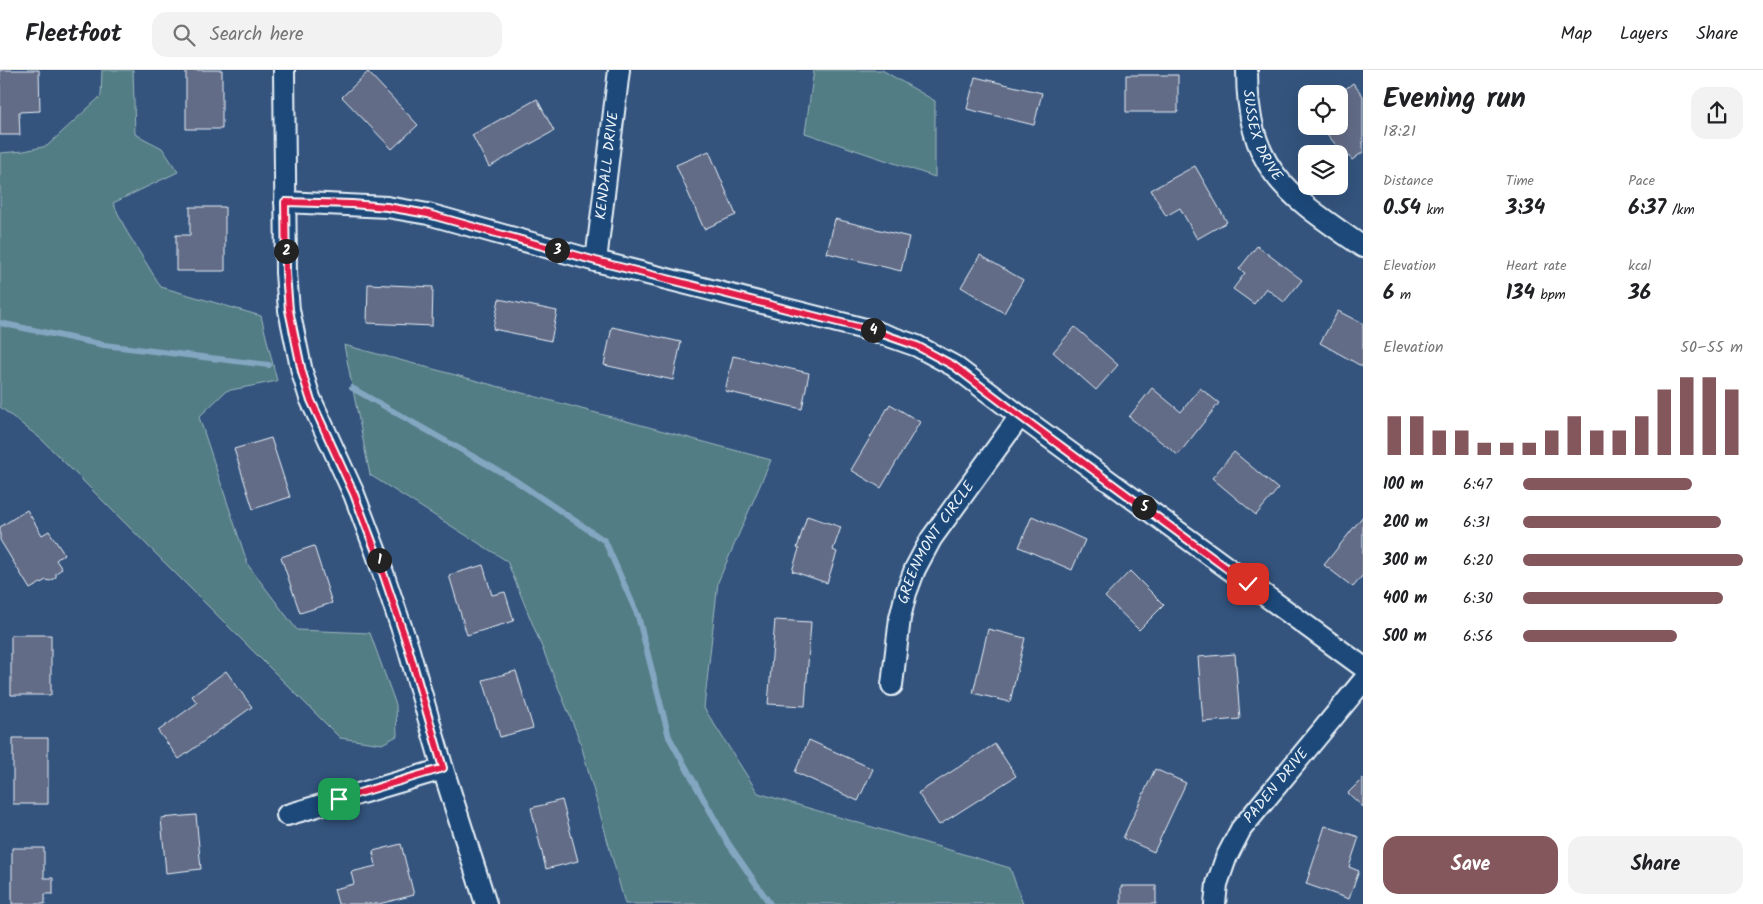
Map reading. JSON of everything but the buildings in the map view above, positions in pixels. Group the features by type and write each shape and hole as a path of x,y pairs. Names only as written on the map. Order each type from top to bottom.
{"street":[{"path":"284,70 286,273 289,310 302,372 310,398 354,494 376,552 408,647 443,768 486,904"},
{"name":"KENDALL DRIVE","path":"596,261 619,70"},
{"name":"SUSSEX DRIVE","path":"1247,70 1247,96 1250,121 1257,145 1269,167 1288,191 1312,211 1363,247"},
{"path":"285,202 352,204 387,207 428,214 596,261 877,332 909,343 954,366 1363,667"},
{"name":"GREENMONT CIRCLE","path":"892,685 900,618 906,593 915,569 931,539 1020,416"},
{"name":"PADEN DRIVE","path":"1215,904 1218,884 1226,858 1241,829 1363,681"},
{"path":"287,815 443,768"}],"green space":[{"path":"102,70 133,70 135,134 162,148 178,172 113,203 127,232 161,287 261,316 277,381 226,391 199,417 248,565 297,630 370,633 396,705 397,736 382,744 340,738 41,439 0,407 0,153 24,151 47,146 101,96"},
{"path":"814,70 882,70 935,101 935,177 805,133"},
{"path":"344,345 771,460 718,582 704,708 758,793 1010,868 1023,904 625,904 580,741 507,561 370,475"}],"waterway":[{"path":"0,323 104,345 269,365"},
{"path":"352,388 513,479 605,541 638,616 669,737 728,843 770,904"}],"route":[{"path":"339,799 443,768 408,647 376,552 354,494 310,398 302,372 289,310 286,273 285,202 352,204 387,207 428,214 596,261 877,332 917,346 954,366 1248,584"}]}
